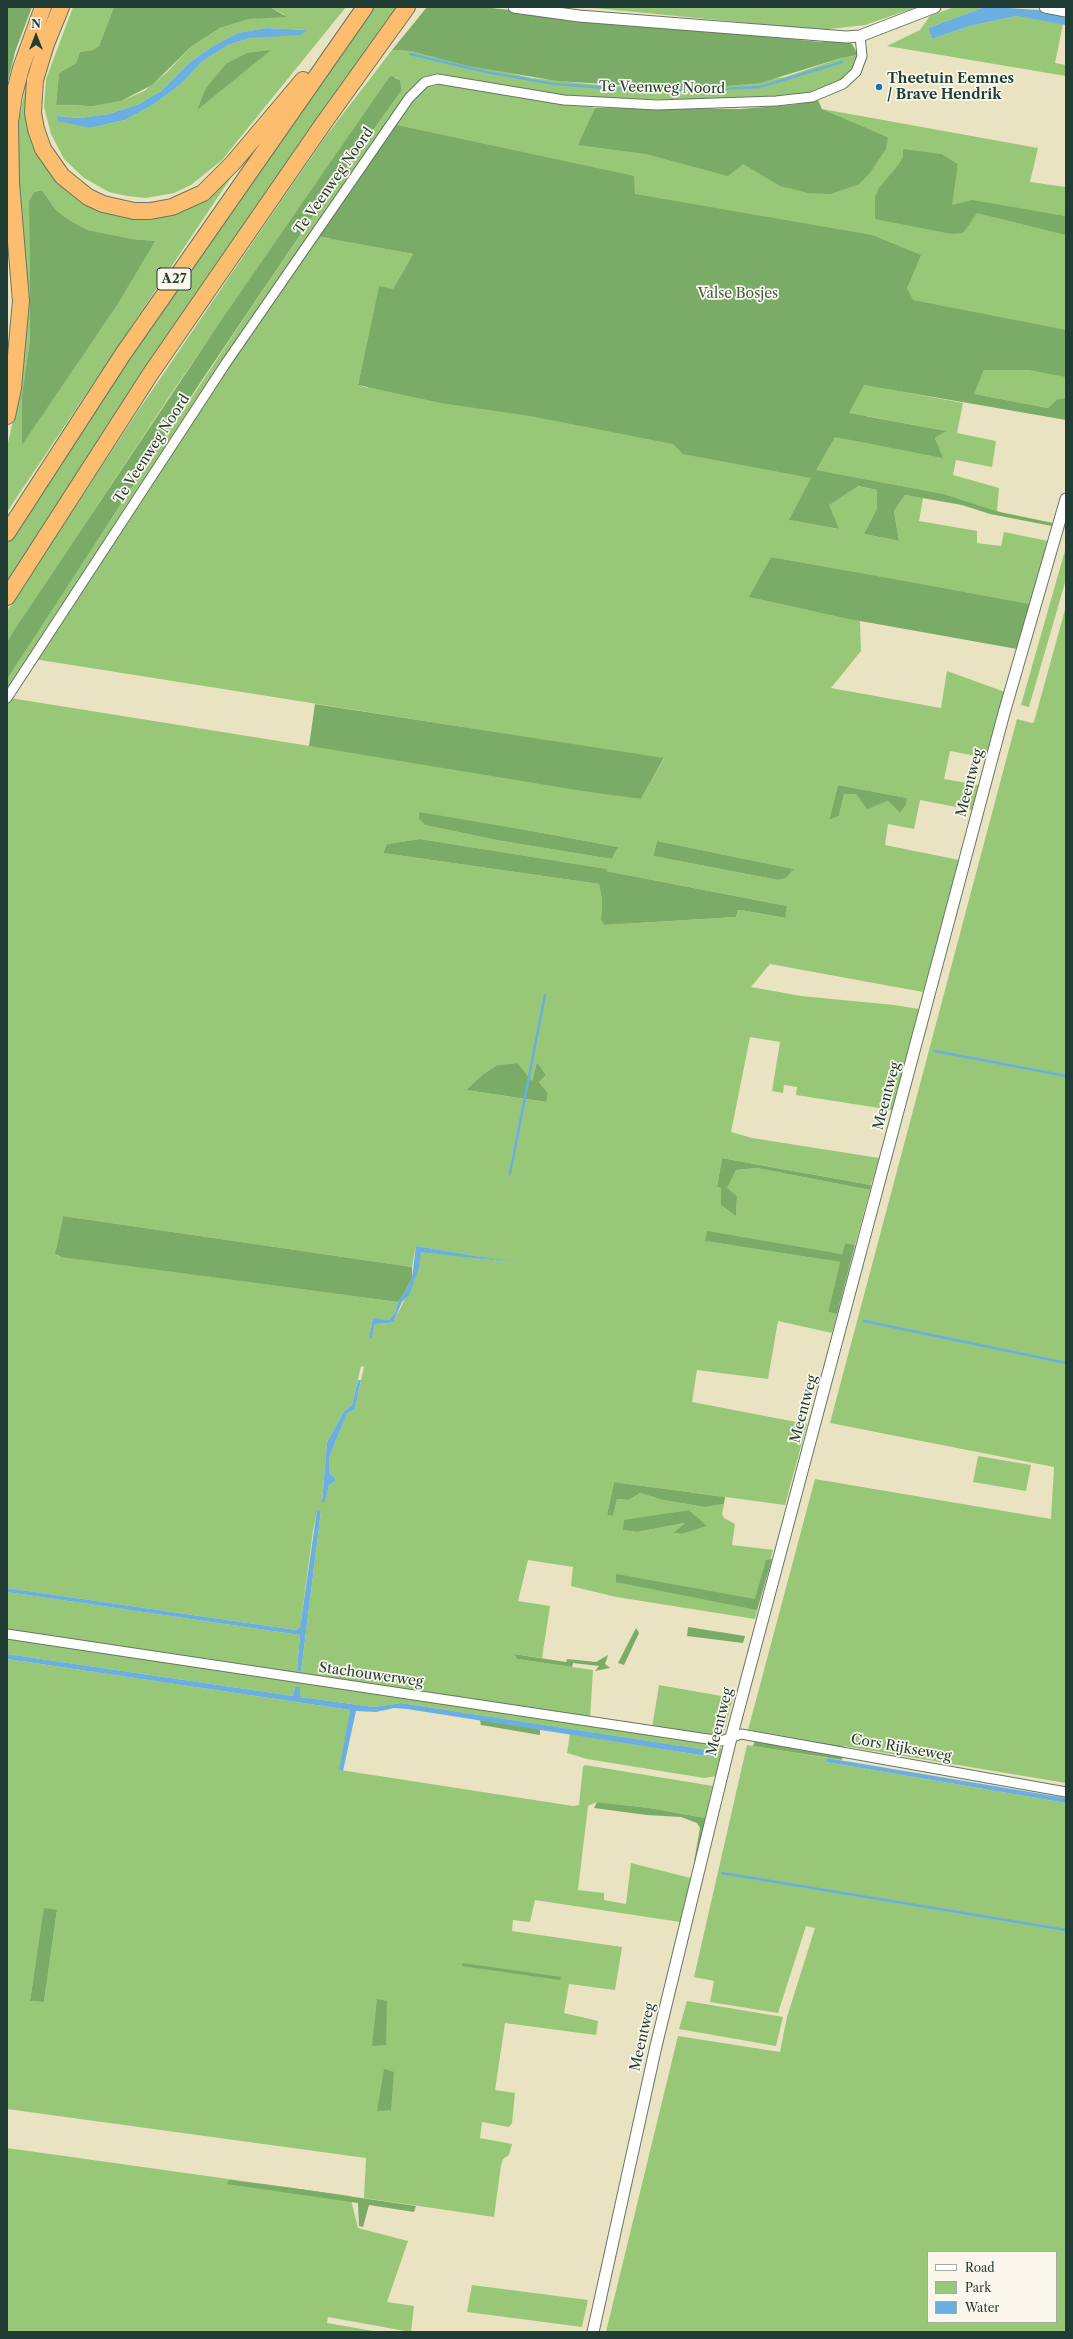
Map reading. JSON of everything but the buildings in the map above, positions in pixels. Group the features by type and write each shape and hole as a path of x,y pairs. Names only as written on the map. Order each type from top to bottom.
{"highway":[{"path":"7,416 13,388 21,301 11,183 10,122 14,95 21,68 43,7"},
{"name":"A27","path":"60,7 41,58 35,80 33,113 36,129 51,164 72,186 103,204 134,211 172,207 202,193 212,185 233,163 278,107 348,30"},
{"name":"A27","path":"7,533 123,354 365,7"},
{"name":"A27","path":"7,597 151,373 323,124 407,7"}],"street":[{"path":"514,7 650,22 833,37 860,36 935,7"},
{"path":"1045,7 1066,11"},
{"name":"Te Veenweg Noord","path":"7,698 226,362 409,98 425,82 438,79 564,100 657,104 776,101 812,97 843,84 856,72 862,56 860,36"},
{"name":"Meentweg","path":"593,2332 656,2046 731,1738 1002,721 1066,499"},
{"name":"Stachouwerweg","path":"7,1634 721,1741 731,1738"},
{"name":"Cors Rijkseweg","path":"731,1738 742,1734 1066,1792"}],"green space":[{"path":"7,7 32,7 15,52 7,85"},
{"path":"73,7 114,7 99,46 93,50 80,52 76,63 59,73 56,105 80,106 121,101 144,91 166,73 192,46 220,28 249,19 285,15 270,7 346,7 222,160 191,185 174,193 146,198 127,196 109,192 84,178 64,159 51,134 44,107 46,79","holes":["267,28 306,30 250,38 228,45 203,61 181,84 153,105 125,120 90,128 58,116 80,118 109,114 139,104 161,91 190,62 213,46 238,33"]},
{"path":"114,7 270,7 287,17 249,19 220,28 192,46 152,85 121,101 92,106 56,105 59,73 76,63 80,52 93,50 99,46"},
{"path":"372,7 400,7 7,586 7,543 201,249"},
{"path":"427,7 481,7 820,42 847,41 852,44 858,55 841,58 760,83 714,87 652,87 557,81 468,66 411,51 392,50"},
{"path":"584,7 917,7 865,25 820,30"},
{"path":"954,7 993,7 982,8 928,28 932,39 970,26 1016,16 1063,24 1055,63 1066,65 1066,76 887,46 920,30 930,16"},
{"path":"271,50 197,110 206,88 226,64 247,53"},
{"path":"392,50 411,51 532,78 609,86 652,87 714,87 785,77 841,58 858,55 856,64 844,78 816,93 795,96 686,100 607,98 557,96 426,78 419,81 407,93 7,695 7,679 42,624 338,179 402,90 400,80 396,77 389,77 175,388 7,642 7,611 136,414 266,223 326,136"},
{"path":"28,75 39,151 124,214 218,188 234,173 7,512 7,447 17,403 19,120","holes":["42,190 56,210 69,220 88,230 133,239 154,241 118,304 22,444 22,395 30,339 29,201 34,192"]},
{"path":"392,76 400,80 402,90 338,179 200,383 7,679 7,642 15,629 222,319 389,77"},
{"path":"439,82 595,108 589,122 796,120 841,122 887,140 888,137 822,109 1038,148 1030,182 1066,187 1066,216 991,204 985,209 1066,218 1066,398 1057,399 1048,408 973,394 984,370 957,385 939,370 939,355 904,355 883,388 963,403 957,433 996,441 992,467 956,460 953,475 999,488 997,511 944,494 831,473 823,487 808,484 790,520 838,529 828,505 857,486 877,490 877,508 864,534 899,541 894,511 905,495 923,498 919,521 977,531 977,543 1001,546 1004,532 1048,541 1030,604 771,557 750,597 860,621 861,651 831,688 941,708 947,671 1005,692 986,758 950,751 944,779 979,785 972,810 920,800 914,829 888,824 885,845 959,860 923,992 770,964 751,987 801,996 894,1005 919,1009 892,1110 796,1095 797,1087 784,1085 783,1093 772,1091 780,1042 750,1037 731,1132 752,1138 879,1158 871,1185 722,1158 717,1187 722,1188 721,1205 736,1215 737,1196 726,1189 735,1170 757,1168 870,1190 855,1245 845,1243 842,1254 707,1232 706,1241 840,1262 828,1312 837,1314 832,1333 778,1321 768,1379 697,1370 692,1402 807,1424 785,1505 614,1482 607,1515 613,1516 617,1499 629,1500 640,1493 663,1500 705,1507 724,1504 722,1514 724,1518 735,1524 732,1545 773,1550 755,1619 616,1597 571,1586 573,1567 528,1560 518,1601 550,1606 542,1658 514,1654 517,1659 593,1670 590,1718 7,1630 7,1592 300,1635 297,1671 301,1672 321,1511 317,1511 300,1629 296,1630 7,1588 7,702 10,698 641,799 664,759 34,659 224,369 316,236 330,239 411,131 549,164 553,159 393,124 412,98 428,85","holes":["913,151 942,154 958,164 957,170","349,242 420,253 411,296 396,284 413,254","379,287 391,289 368,388 358,385","867,416 945,431 935,438 942,457 852,440","838,785 907,798 906,805 900,813 888,801 867,808 856,794 844,794 839,816 829,820","419,813 532,831 618,847 612,859 496,840 425,825 419,819","420,839 606,869 606,871 787,906 784,918 738,910 736,917 604,925 601,920 602,900 599,884 383,853 387,844","657,841 794,869 786,878 778,880 653,856","537,1062 546,1075 539,1082 548,1093 545,1102 466,1090 482,1075 497,1065 518,1063 532,1081","63,1216 412,1267 416,1246 514,1263 421,1251 415,1279 394,1321 390,1323 375,1324 372,1338 369,1338 373,1319 389,1320 395,1313 398,1302 57,1256 56,1249","361,1366 364,1367 355,1409 347,1412 329,1458 329,1473 335,1478 335,1481 329,1485 325,1502 322,1502 327,1442 344,1411 352,1405","689,1510 706,1526 682,1534 673,1533 686,1523 637,1532 624,1530 624,1521"]},
{"path":"818,100 822,109 888,137 886,149 869,174 859,184 831,194 808,193 780,186 743,164 728,176 646,154 578,145 595,108 740,109 792,105"},
{"name":"Valse Bosjes","path":"393,124 634,176 635,194 872,235 921,255 907,288 913,300 1066,330 1066,377 1029,370 984,370 974,394 1048,408 1057,399 1066,398 1066,420 864,385 849,413 946,431 935,438 943,458 835,437 816,470 944,494 1000,512 1053,523 1052,526 990,514 962,505 905,495 894,511 899,541 864,534 877,508 877,490 858,486 829,505 839,529 789,520 811,478 683,454 673,444 530,416 441,403 358,385 379,286 393,289 413,254 316,236"},
{"path":"903,149 942,154 958,164 952,205 972,200 1066,216 1066,235 977,213 963,233 952,234 875,219 875,197 879,188 899,164 903,157"},
{"path":"42,190 56,210 69,220 88,230 133,239 155,241 118,304 22,445 22,395 30,339 29,201 34,192"},
{"path":"1066,547 1066,579 1029,707 1021,705"},
{"path":"771,557 1030,604 1017,649 849,619 749,597"},
{"path":"1066,606 1066,1783 748,1730 815,1479 1051,1519 1054,1467 830,1423 1017,719 1032,723 1034,722"},
{"path":"315,704 664,758 641,799 583,791 309,746"},
{"path":"838,785 907,798 906,805 900,813 888,801 867,809 856,794 844,794 839,816 829,820"},
{"path":"419,812 618,847 612,859 496,840 425,825 419,819"},
{"path":"420,839 607,869 606,871 787,906 785,918 738,910 736,917 604,925 601,920 602,900 599,884 383,853 387,844"},
{"path":"657,841 794,869 786,878 778,880 653,856"},
{"path":"537,1062 546,1075 539,1082 548,1093 546,1102 466,1090 482,1075 497,1065 518,1063 532,1081"},
{"path":"722,1158 871,1185 870,1190 757,1168 736,1170 727,1188 737,1196 736,1216 721,1205 721,1188 717,1187"},
{"path":"63,1216 412,1267 412,1278 398,1302 61,1257 55,1254"},
{"path":"707,1231 842,1254 845,1243 855,1245 837,1314 828,1312 840,1262 705,1241"},
{"path":"978,1456 1031,1465 1026,1491 973,1482"},
{"path":"614,1482 725,1497 724,1504 705,1507 663,1500 640,1493 629,1500 617,1499 613,1516 607,1515"},
{"path":"689,1510 707,1526 682,1534 673,1533 685,1523 637,1532 623,1530 624,1520"},
{"path":"772,1559 757,1610 616,1582 616,1574 755,1599 766,1560"},
{"path":"688,1627 745,1636 743,1643 687,1636"},
{"path":"636,1628 639,1633 624,1665 618,1663"},
{"path":"7,1637 677,1738 714,1745 720,1747 723,1752 717,1776 704,1778 587,1759 567,1753 570,1734 712,1757 713,1751 401,1703 374,1707 300,1697 300,1687 295,1687 293,1696 7,1654"},
{"path":"514,1654 566,1662 567,1659 596,1662 608,1655 605,1664 610,1668 595,1671 599,1666 573,1663 572,1667 517,1659"},
{"path":"7,1659 350,1710 340,1770 573,1806 579,1805 583,1767 585,1765 713,1786 705,1818 649,1808 597,1802 588,1806 578,1890 604,1893 604,1900 626,1904 631,1863 691,1878 680,1922 535,1900 530,1922 513,1920 512,1931 622,1947 615,1990 569,1984 564,2013 598,2021 596,2035 505,2023 495,2090 515,2093 512,2123 509,2127 482,2122 480,2138 512,2144 509,2155 503,2159 501,2165 494,2217 364,2198 366,2158 7,2109","holes":["57,1910 44,2002 30,2001 37,1957"]},
{"path":"659,1685 733,1698 723,1736 652,1728"},
{"path":"480,1720 540,1729 540,1735 481,1725"},
{"path":"758,1732 844,1746 842,1760 753,1746"},
{"path":"747,1745 827,1758 826,1762 1066,1803 1066,2332 606,2332 678,2036 780,2052 787,2017 815,1928 806,1926 778,2013 710,2002 714,1981 694,1977"},
{"path":"597,1802 649,1808 705,1818 709,1804 712,1803 697,1864 694,1862 700,1828 697,1823 681,1817 647,1815 594,1808"},
{"path":"44,1908 57,1910 44,2002 30,2001"},
{"path":"462,1963 561,1977 560,1980 462,1966"},
{"path":"377,1999 387,2001 386,2045 372,2046"},
{"path":"687,2001 783,2017 776,2046 679,2029"},
{"path":"384,2069 394,2072 391,2110 377,2111"},
{"path":"7,2148 350,2196 358,2228 408,2241 387,2302 414,2306 411,2332 328,2317 327,2323 379,2332 7,2332"},
{"path":"229,2180 416,2206 414,2212 369,2205 363,2227 359,2226 358,2203 227,2184"},
{"path":"472,2285 588,2300 582,2327 467,2312"}],"water":[{"path":"993,7 1038,10 1066,16 1066,25 1016,16 970,26 932,39 928,28 982,8"},
{"path":"266,28 306,30 301,35 250,38 228,45 203,61 181,84 153,105 125,120 90,128 58,121 57,116 80,118 109,114 139,104 161,91 190,62 213,46 238,33"},
{"path":"416,1246 517,1263 421,1252 419,1268 409,1295 402,1302 394,1321 390,1323 375,1324 372,1338 369,1338 373,1318 389,1320 395,1313 398,1302 412,1278"},
{"path":"358,1380 361,1380 355,1409 347,1413 329,1458 329,1473 335,1478 335,1481 329,1485 325,1502 322,1502 327,1442 344,1411 352,1405"},
{"path":"317,1510 321,1511 301,1672 297,1671 300,1635 7,1592 7,1588 296,1630 300,1628"},
{"path":"7,1654 293,1696 295,1687 300,1687 300,1697 374,1707 401,1703 714,1751 713,1757 394,1708 376,1712 356,1711 343,1771 339,1770 350,1710 7,1659"},
{"path":"827,1758 1066,1798 1066,1803 826,1762"}],"waterway":[{"path":"410,54 486,72 554,84 621,89 699,90 760,87 842,62"},
{"path":"510,1174 545,995"},
{"path":"935,1051 1066,1076"},
{"path":"864,1321 1066,1363"},
{"path":"722,1873 1066,1930"}],"place":[{"name":"Theetuin Eemnes / Brave Hendrik","path":"879,87"}]}
